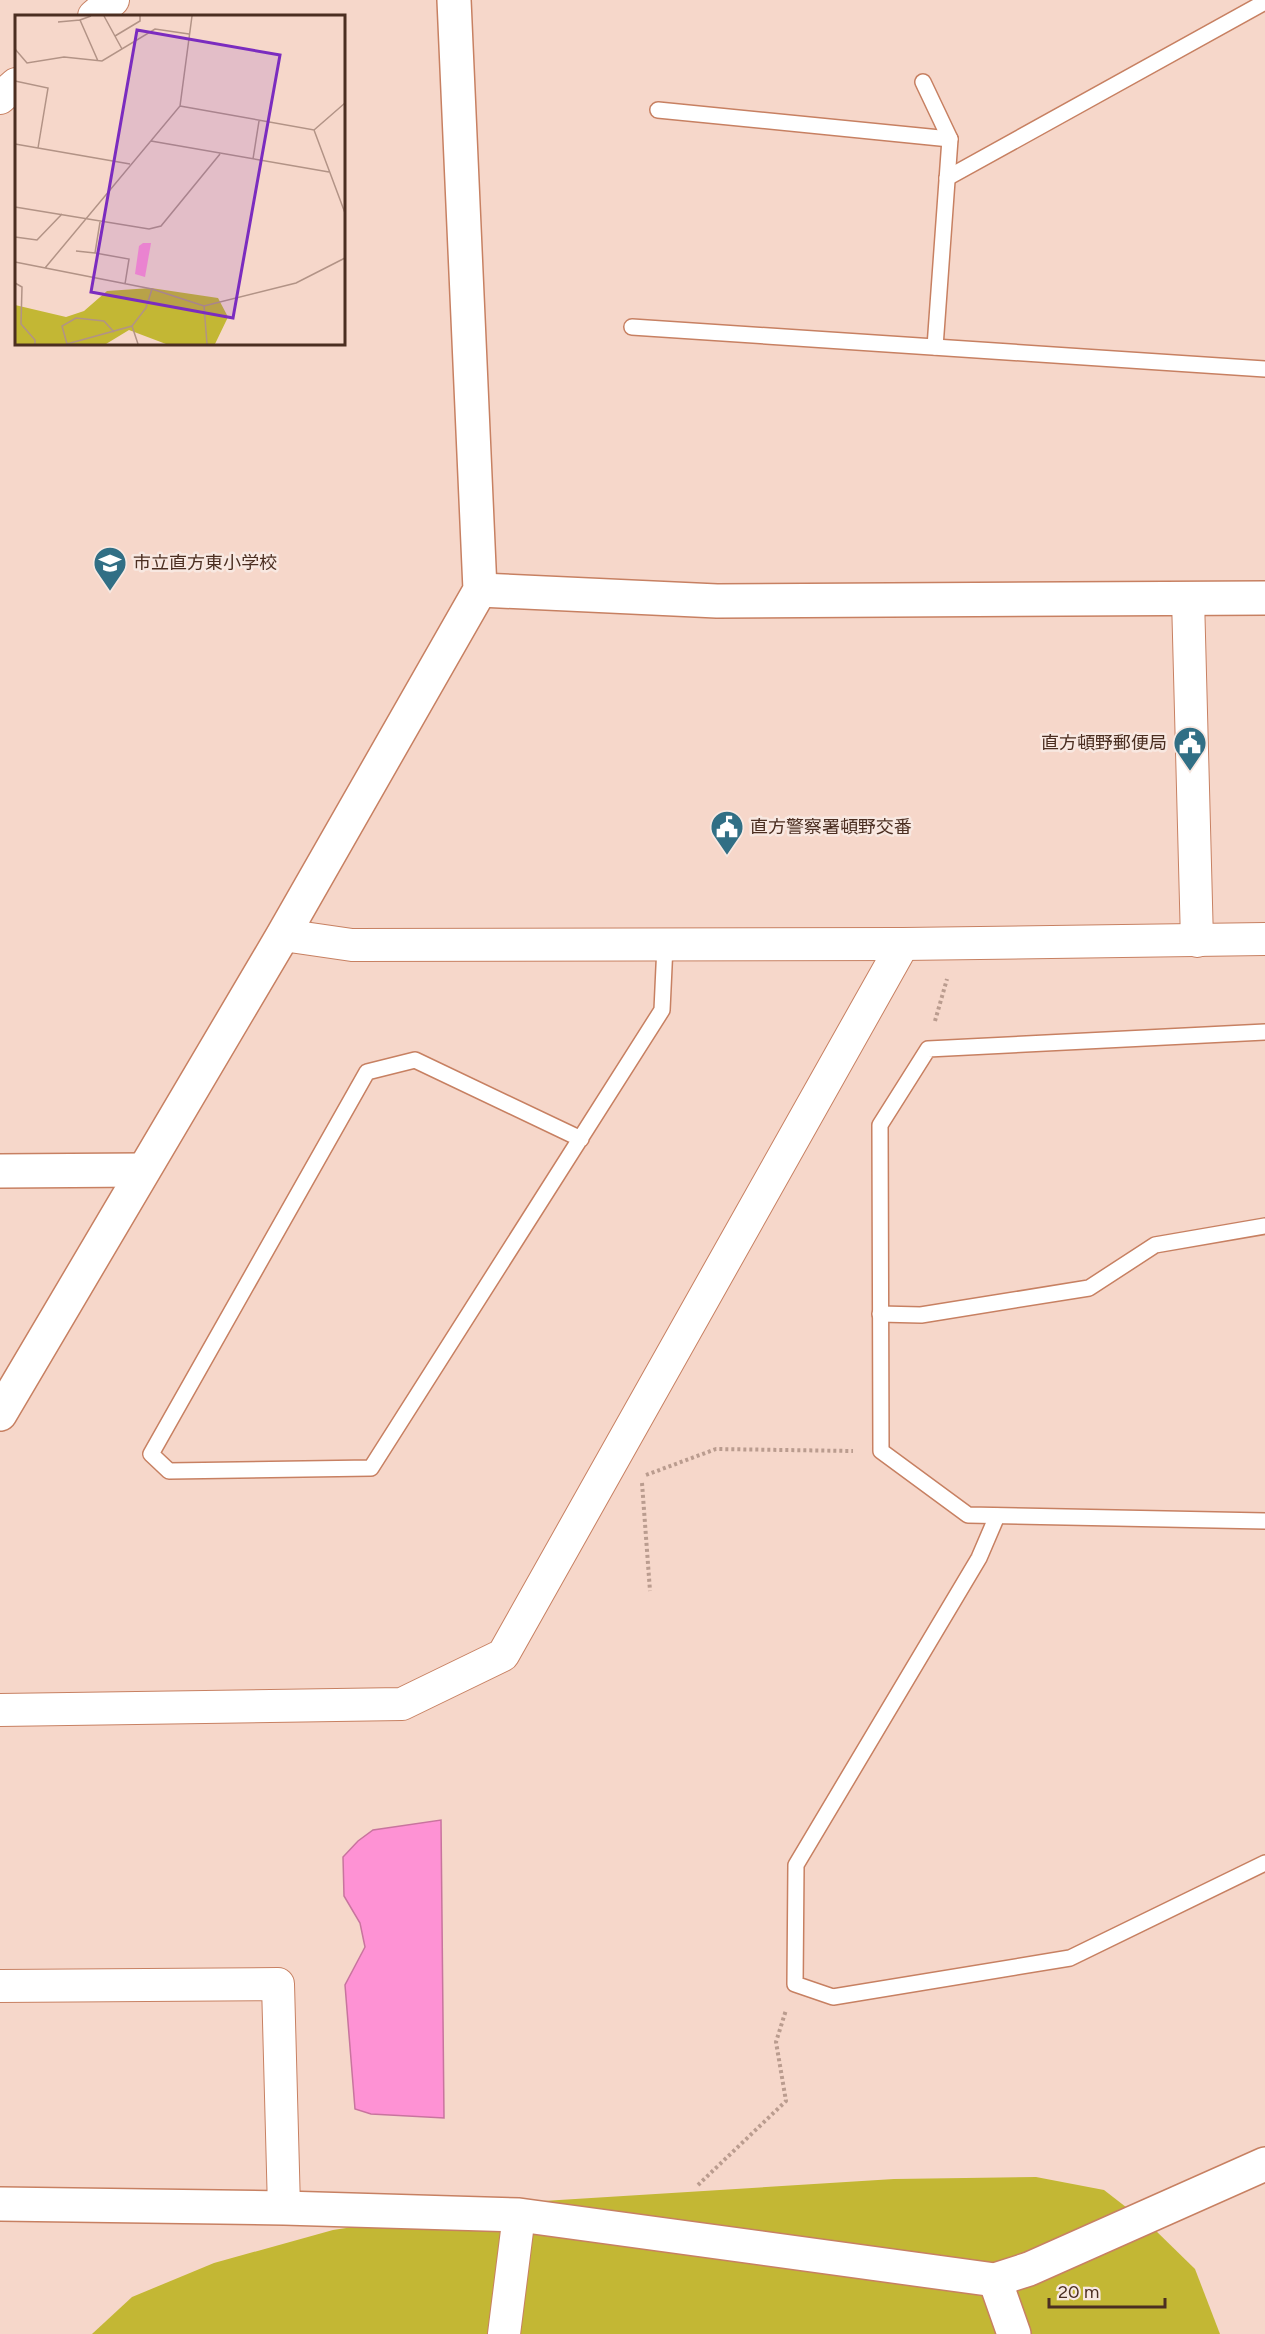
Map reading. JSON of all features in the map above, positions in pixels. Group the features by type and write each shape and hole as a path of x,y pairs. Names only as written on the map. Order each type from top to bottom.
{"street":[{"path":"95,15 113,0"},
{"path":"0,1414 283,935 480,590 454,0"},
{"path":"0,98 15,85"},
{"path":"480,590 717,601 1265,598"},
{"path":"1188,598 1197,940"},
{"path":"283,935 352,945 903,944 1265,939"},
{"path":"0,1710 402,1704 503,1655 903,944"},
{"path":"0,1171 143,1170"},
{"path":"0,1986 278,1984 284,2208"},
{"path":"0,2204 284,2208 519,2215 995,2280 1029,2270 1265,2164"},
{"path":"504,2334 519,2215"},
{"path":"995,2280 1014,2334"}],"lane":[{"path":"947,178 1265,2"},
{"path":"923,82 950,139 935,347"},
{"path":"658,110 950,139"},
{"path":"632,327 1265,369"},
{"path":"581,1139 415,1060 367,1072 151,1454 169,1471 371,1468 581,1139 662,1010 665,945"},
{"path":"1265,1032 928,1049 880,1125 881,1451 968,1515 1265,1521"},
{"path":"880,1314 921,1315 1089,1288 1155,1245 1265,1226"},
{"path":"997,1516 979,1558 796,1865 795,1984 833,1997 1070,1958 1265,1863"}],"path":[{"path":"928,1049 956,943"},
{"path":"650,1591 642,1476 716,1449 881,1451"},
{"path":"698,2185 786,2101 776,2042 795,1984"}],"shaded area":[{"path":"441,1820 444,2118 371,2114 355,2109 345,1985 365,1947 360,1923 344,1896 343,1857 358,1841 373,1830"},
{"path":"1036,2177 1104,2190 1153,2228 1195,2269 1220,2334 92,2334 132,2297 214,2263 333,2230 511,2203 894,2179"}],"place":[{"name":"市立直方東小学校","path":"110,592"},
{"name":"直方頓野郵便局","path":"1190,772"},
{"name":"直方警察署頓野交番","path":"727,856"}]}
